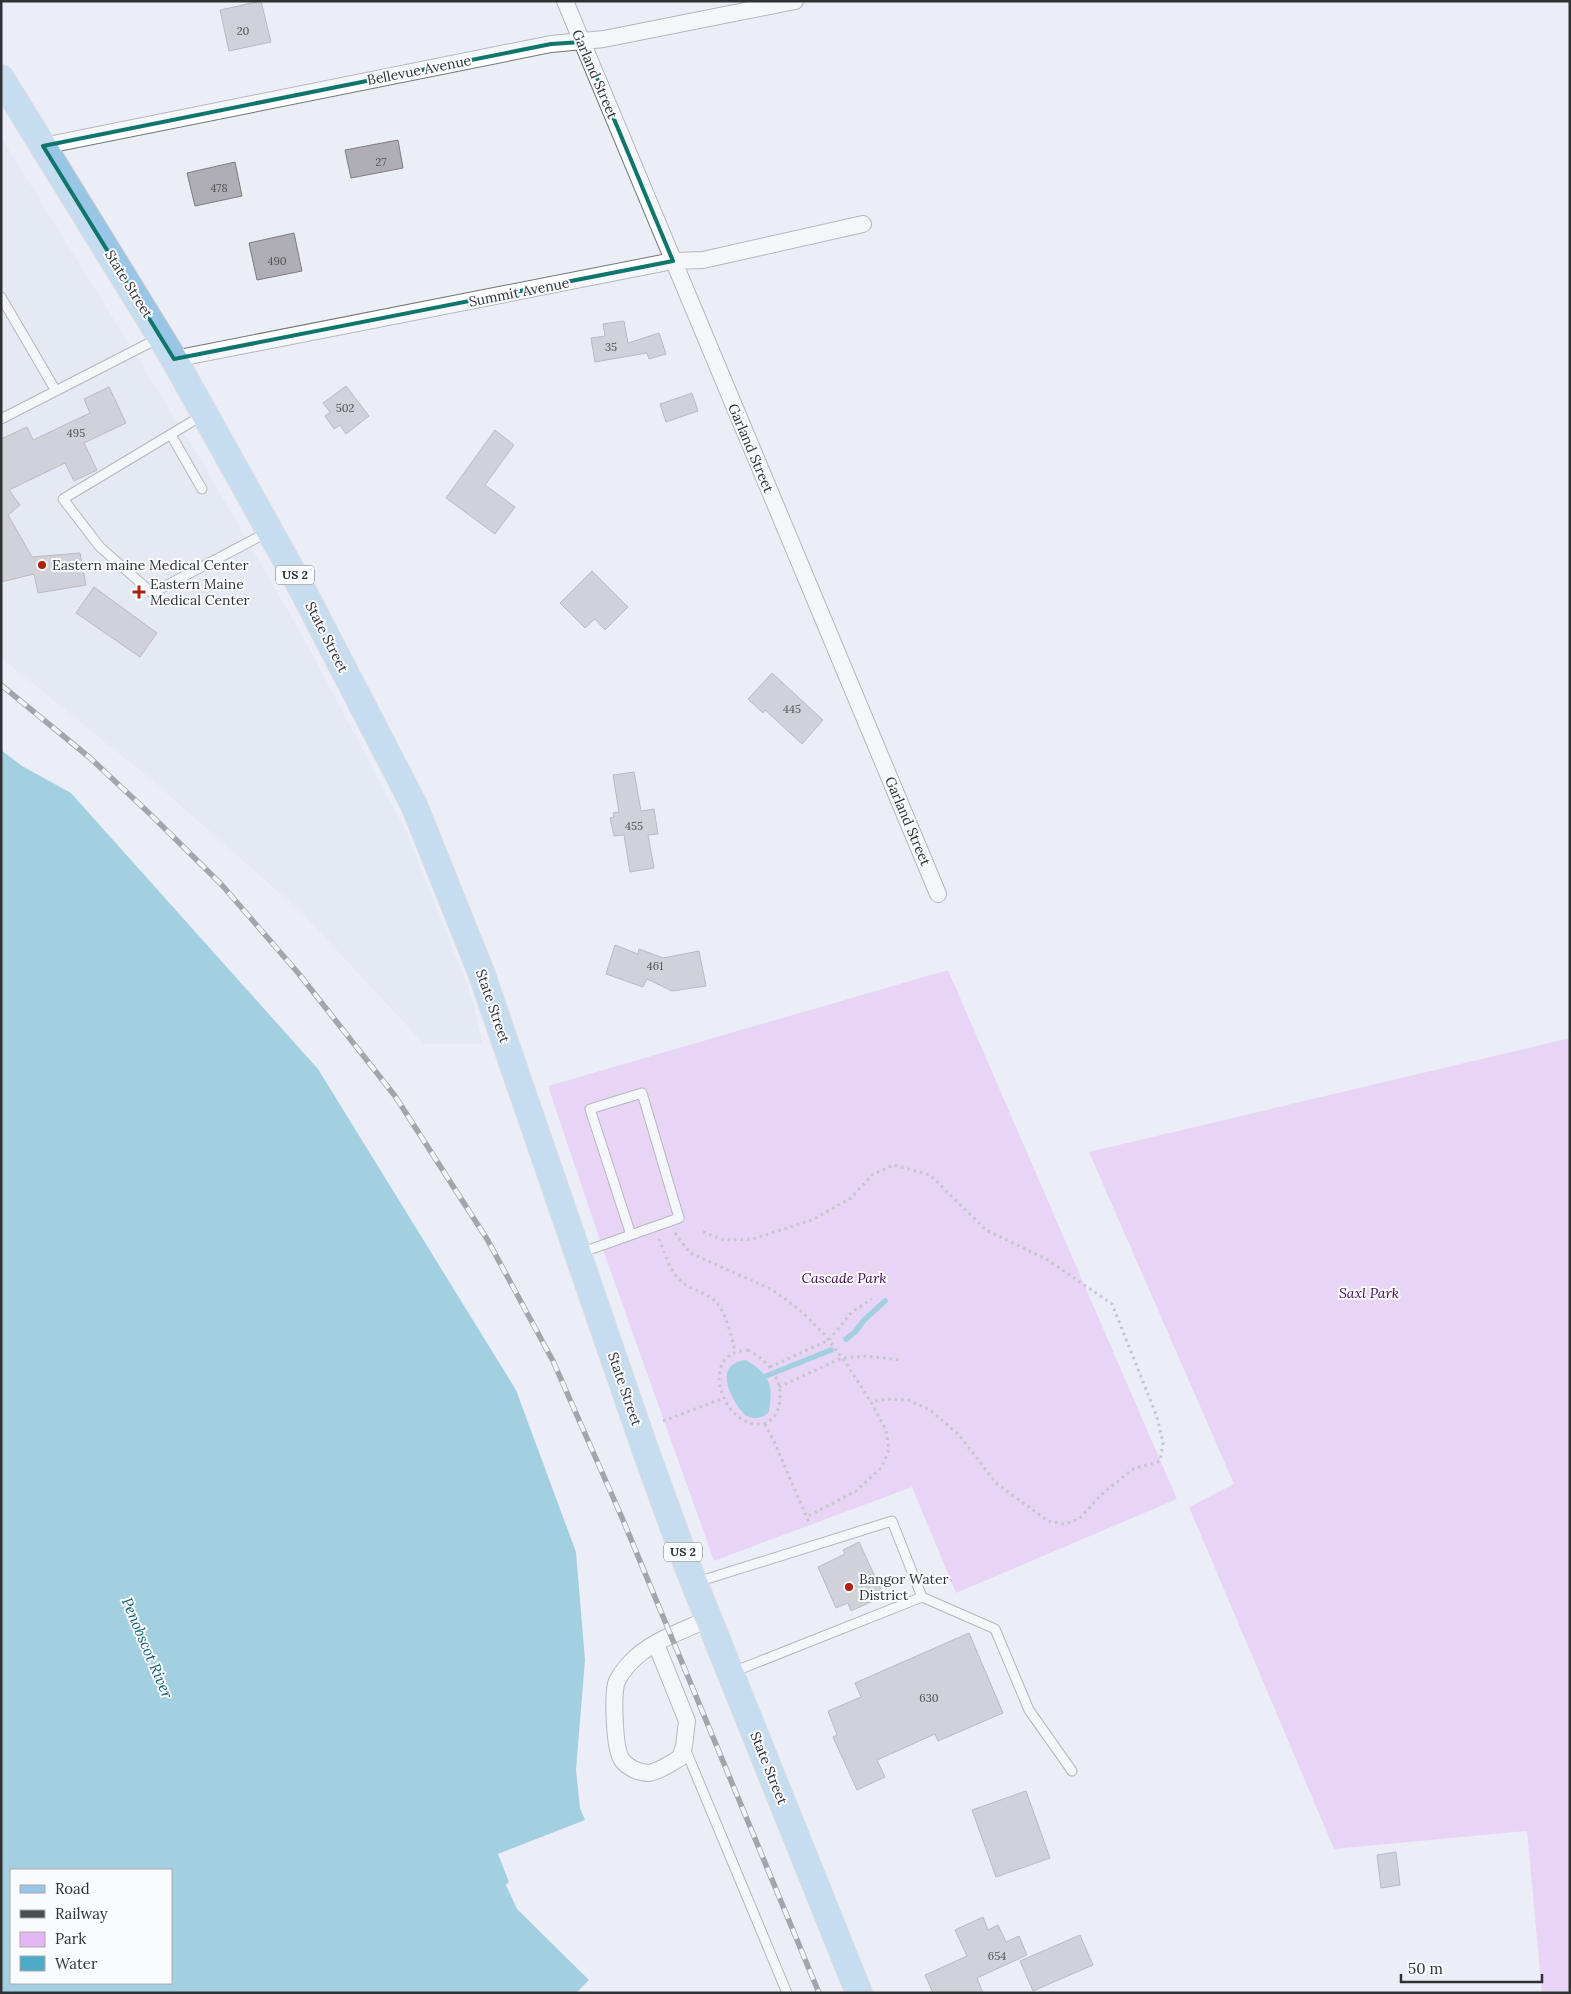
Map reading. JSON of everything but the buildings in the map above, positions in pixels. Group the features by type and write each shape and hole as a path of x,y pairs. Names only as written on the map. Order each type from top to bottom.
{"main road":[{"name":"State Street","path":"1,78 161,337 205,413 302,589 414,805 481,972 646,1452 694,1583 859,1993"}],"street":[{"name":"Garland Street","path":"565,1 938,894"},
{"name":"Bellevue Avenue","path":"43,146 551,44 582,42 795,1"},
{"name":"Summit Avenue","path":"174,359 673,261 703,260 863,224"},
{"path":"656,1644 687,1722 684,1746 680,1758 660,1770 648,1773 635,1771 622,1759 614,1718 616,1683 631,1662 643,1651 656,1644 708,1619"}],"lane":[{"path":"1,296 56,391"},
{"path":"1,419 161,337"},
{"path":"205,413 63,499 100,547 152,593 270,530"},
{"path":"171,435 202,490"},
{"path":"578,1254 679,1218 642,1093 590,1109 631,1235"},
{"path":"694,1583 892,1521 922,1597 995,1629 1029,1710 1072,1771"},
{"path":"731,1672 922,1597"},
{"path":"684,1746 788,1993"}],"path":[{"path":"703,1232 724,1240 753,1239 812,1220 851,1198 873,1174 894,1165 930,1175 986,1230 1048,1260 1112,1304 1157,1416 1163,1443 1160,1460 1133,1469 1102,1494 1079,1519 1064,1524 1048,1521 996,1483 959,1436 930,1410 908,1400 887,1399 871,1402"},
{"path":"668,1222 690,1253 773,1290 802,1312 829,1340 842,1358 871,1402 886,1430 889,1449 882,1467 856,1490 806,1517"},
{"path":"654,1227 668,1263 683,1283 711,1298 718,1304 724,1315 735,1351"},
{"path":"770,1368 829,1340 852,1312 872,1299"},
{"path":"748,1350 761,1357 778,1381 779,1408 773,1419 765,1424 753,1425 741,1420 730,1409 724,1398 719,1383 719,1368 725,1358 735,1351 748,1350"},
{"path":"779,1387 842,1358 868,1356 901,1360"},
{"path":"664,1421 724,1398"},
{"path":"765,1424 810,1525"}],"highlighted area":[{"path":"582,42 673,261 174,359 43,146 551,44"}],"shaded area":[{"name":"Eastern Maine Medical Center","path":"1,137 202,462 306,642 407,833 471,995 483,1044 424,1044 302,913 147,776 1,658"}],"green space":[{"name":"Cascade Park","path":"948,970 1177,1499 956,1593 912,1487 714,1561 607,1261 548,1086"},
{"name":"Saxl Park","path":"1570,1038 1570,1993 1542,1993 1527,1831 1334,1849 1189,1507 1234,1484 1089,1152"}],"water":[{"name":"Penobscot River","path":"1,750 22,766 71,793 318,1069 516,1390 576,1552 585,1660 576,1770 580,1808 585,1820 498,1854 509,1882 506,1885 517,1909 589,1980 576,1993 1,1993"},
{"path":"746,1360 761,1371 770,1388 769,1412 759,1418 753,1418 744,1414 728,1386 727,1372 731,1366"}],"waterway":[{"path":"846,1339 885,1301"},
{"path":"766,1376 831,1350"}],"railway":[{"path":"1,685 89,757 221,884 299,974 395,1096 487,1239 553,1361 623,1520 819,1993"}],"place":[{"name":"Eastern maine Medical Center","path":"42,565"},
{"name":"Eastern Maine Medical Center","path":"139,592"},
{"name":"Bangor Water District","path":"849,1587"}]}
